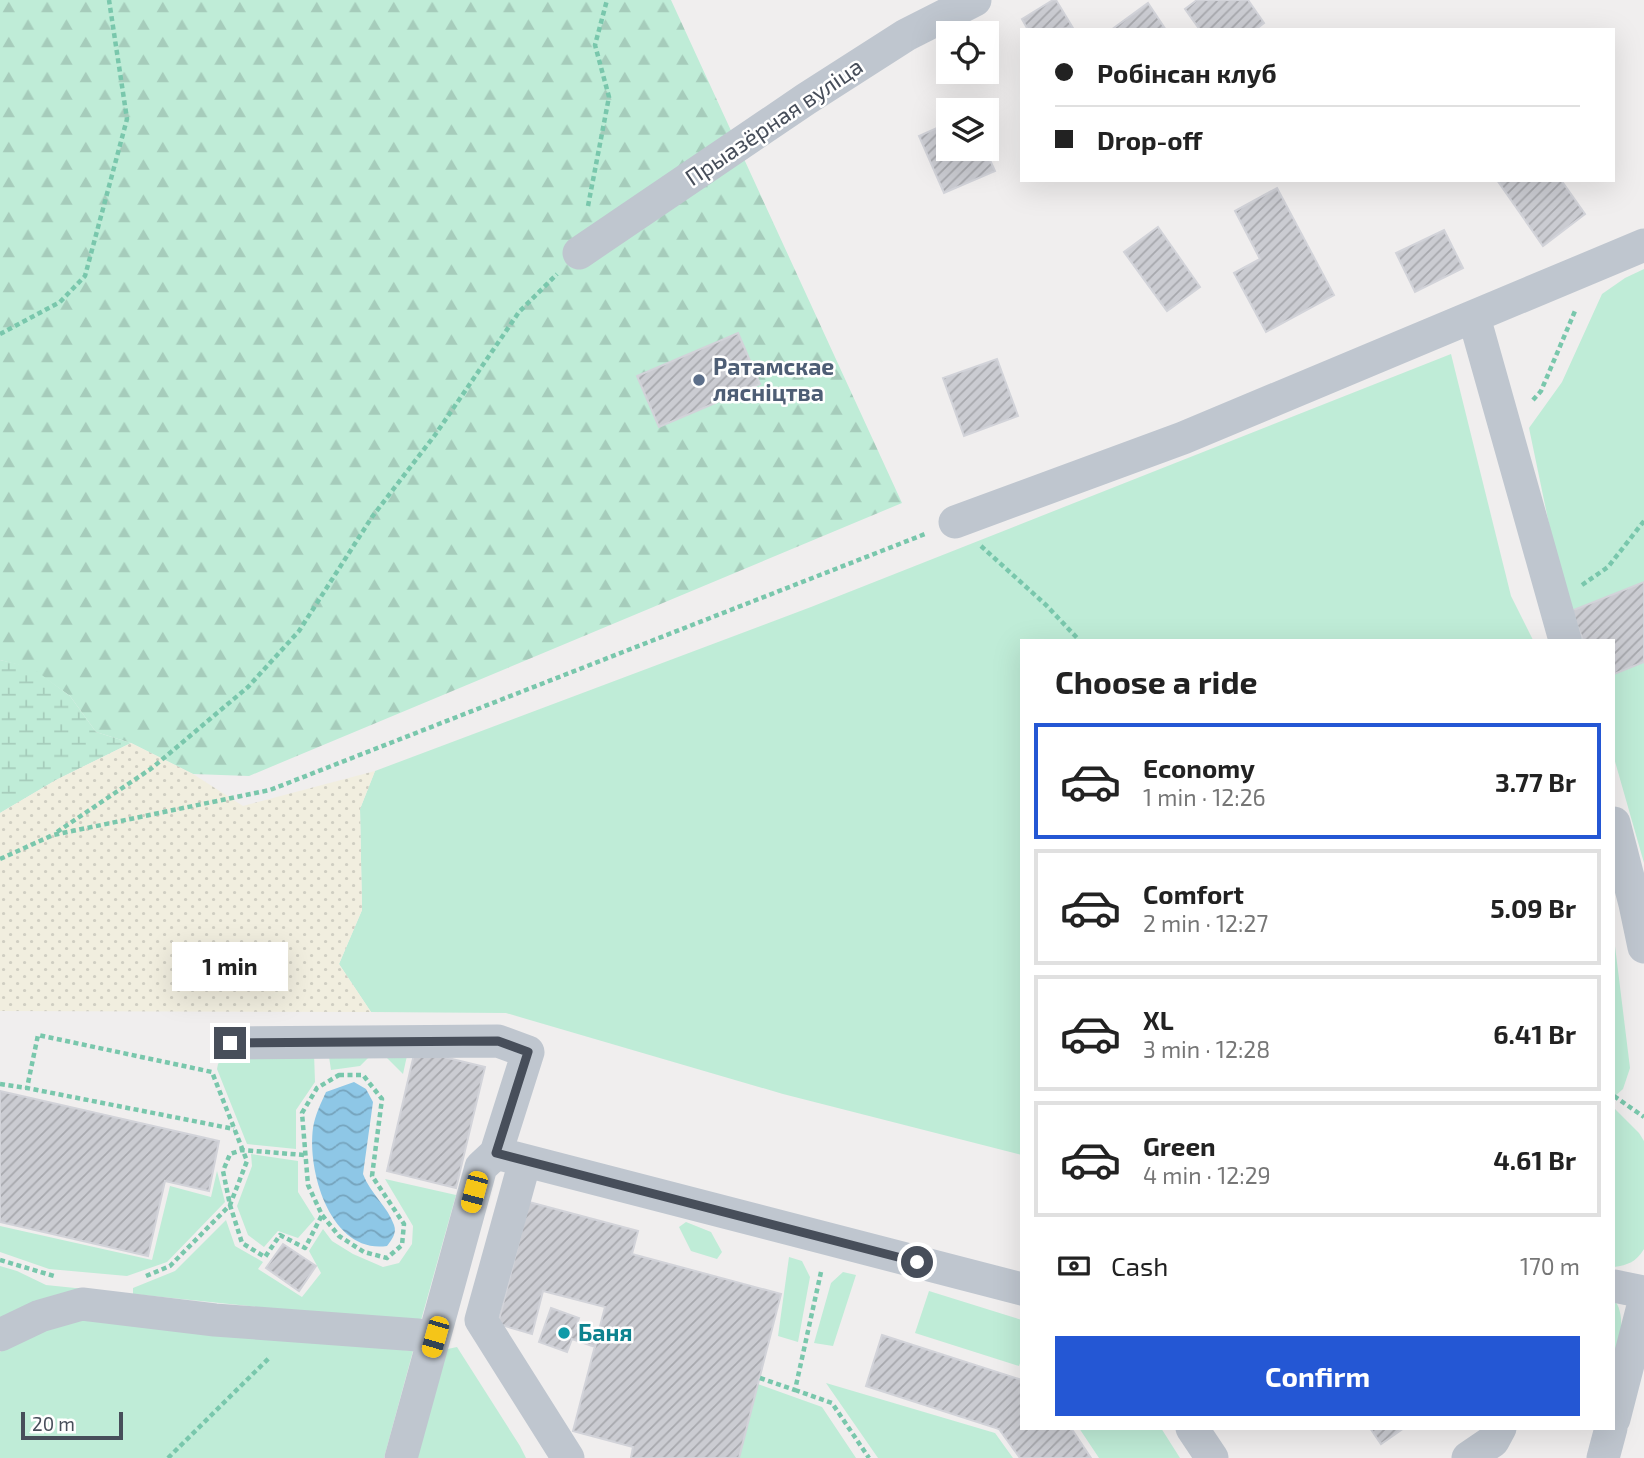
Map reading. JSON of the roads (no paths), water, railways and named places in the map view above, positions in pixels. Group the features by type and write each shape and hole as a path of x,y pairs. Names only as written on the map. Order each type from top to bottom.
{"street":[{"name":"Прыазёрная вуліца","path":"579,253 806,99 906,36 975,0"},
{"path":"955,522 1183,438 1644,245"},
{"path":"1474,317 1565,639"},
{"path":"1615,826 1644,947"},
{"path":"230,1043 498,1041 528,1052 481,1320 568,1458"},
{"path":"401,1458 481,1167 510,1157 1020,1288"},
{"path":"1615,1286 1644,1292"},
{"path":"1615,1415 1644,1302"},
{"path":"0,1335 40,1316 82,1304 215,1321 418,1335"},
{"path":"1193,1430 1212,1458"},
{"path":"1468,1458 1493,1441 1499,1430"},
{"path":"1603,1458 1610,1430"}],"water":[{"path":"354,1082 366,1089 373,1102 363,1174 388,1212 395,1228 387,1246 367,1245 351,1237 337,1224 319,1187 314,1166 313,1128 326,1092"}],"place":[{"name":"Ратамскае лясніцтва","path":"699,380"},
{"name":"Баня","path":"564,1333"}]}
